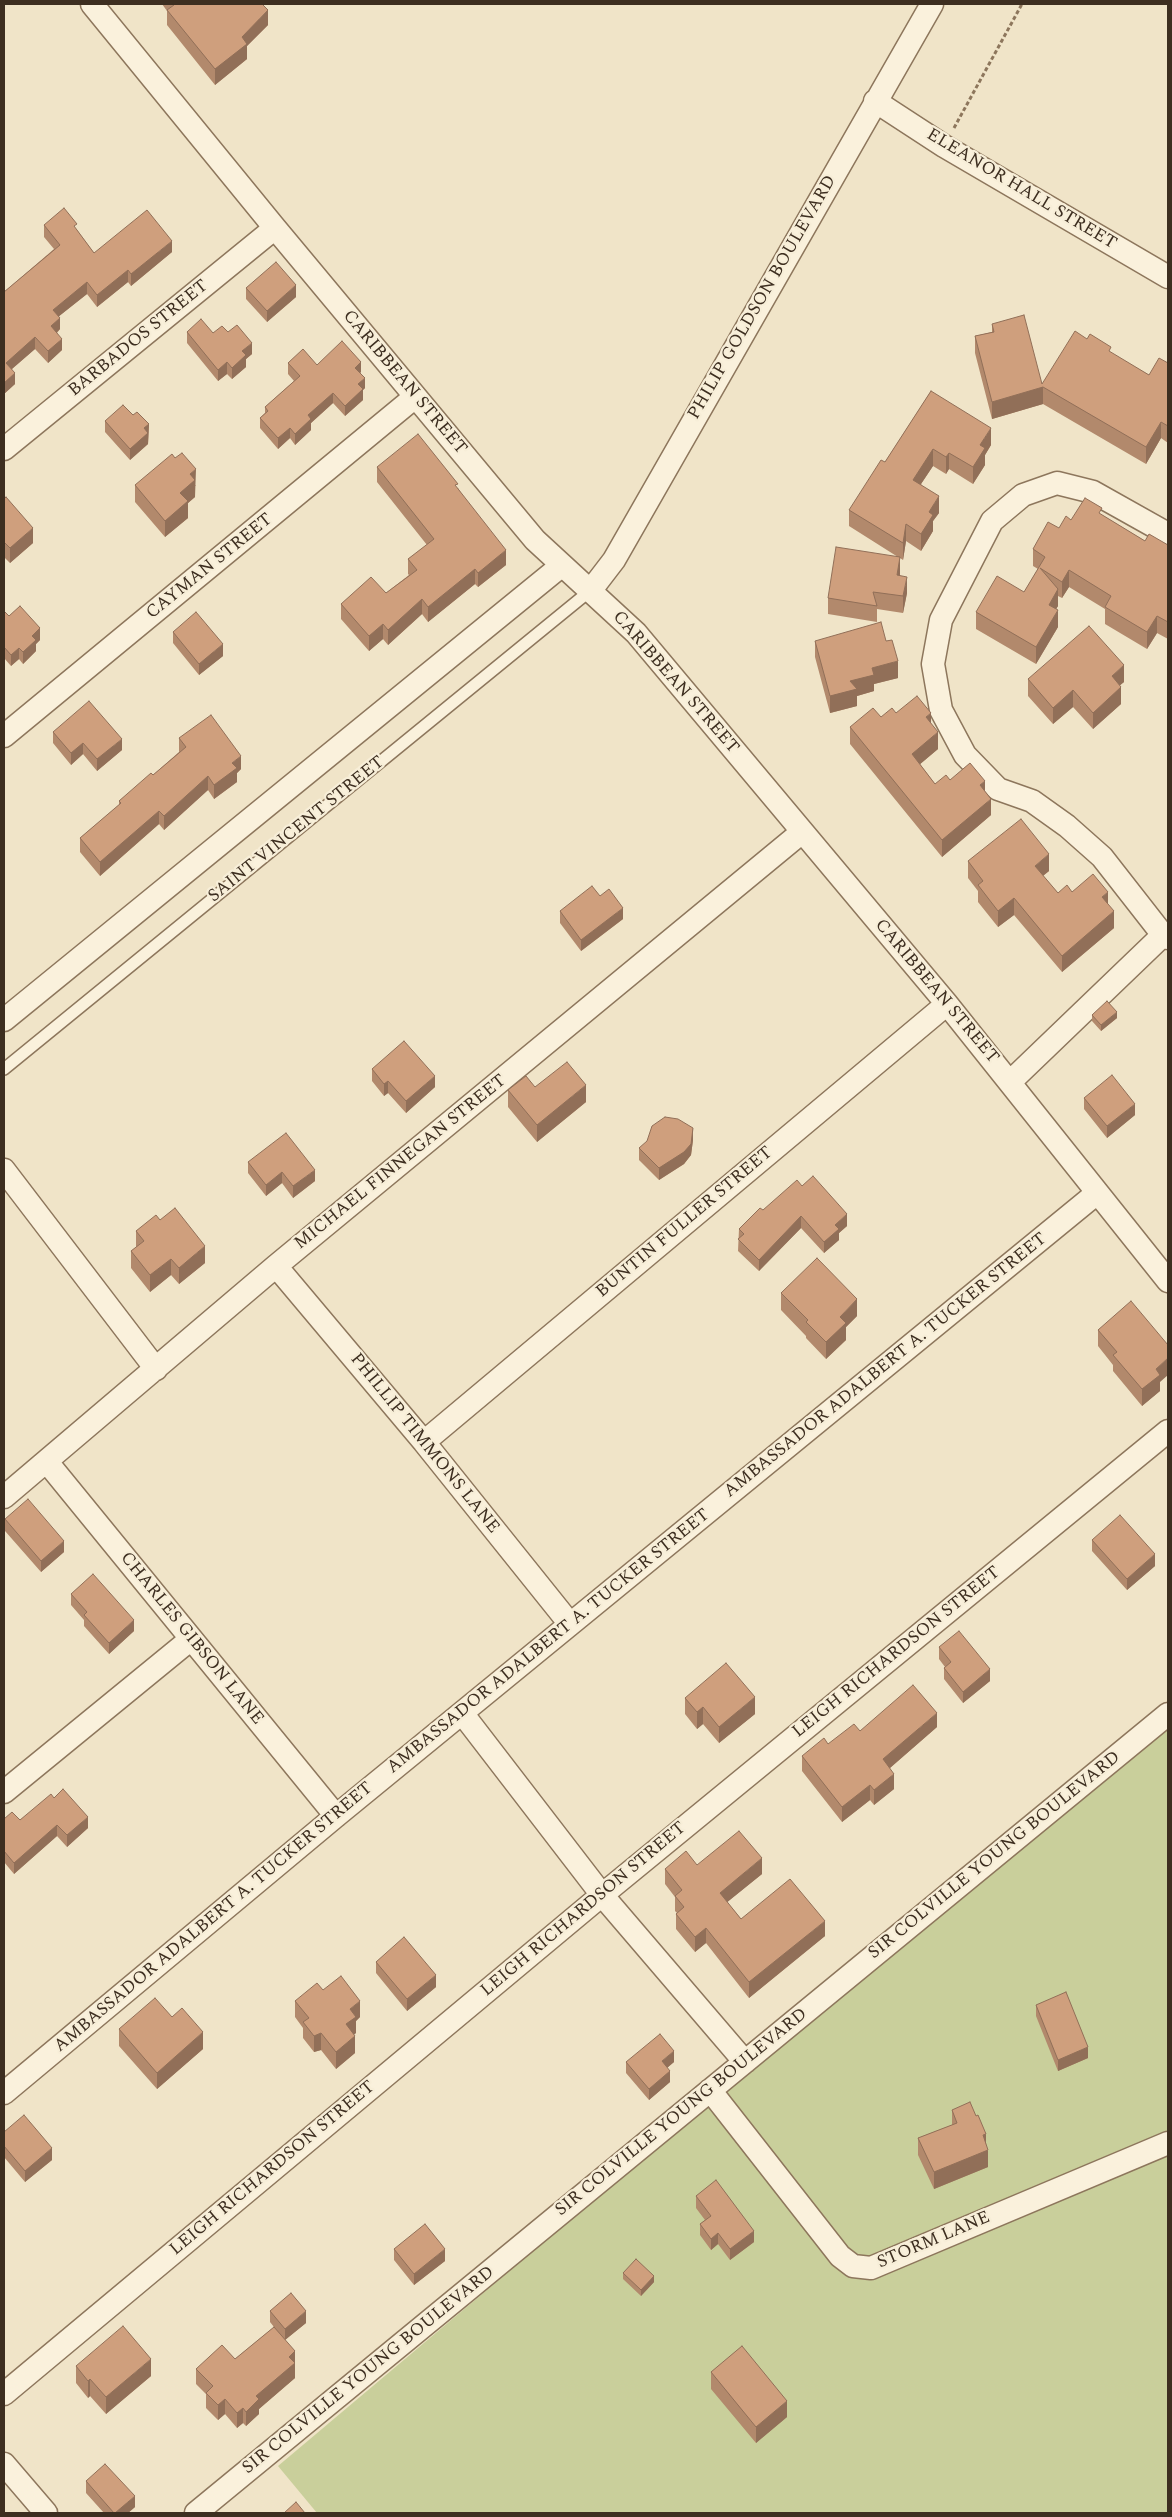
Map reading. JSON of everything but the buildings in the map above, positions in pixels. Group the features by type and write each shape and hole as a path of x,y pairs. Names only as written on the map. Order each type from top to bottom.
{"street":[{"name":"CARIBBEAN STREET","path":"92,4 275,228 535,540 636,632 947,1004 1168,1281"},
{"name":"PHILIP GOLDSON BOULEVARD","path":"591,590 614,560 932,4"},
{"name":"ELEANOR HALL STREET","path":"876,101 944,146 1168,277"},
{"name":"BARBADOS STREET","path":"4,449 275,228"},
{"name":"CAYMAN STREET","path":"4,736 416,397"},
{"path":"1010,1082 1166,936 1102,857 1068,826 1032,801 998,789 965,755 941,710 934,664 941,620 992,521 1022,496 1057,483 1093,492 1168,534"},
{"path":"4,1020 562,566"},
{"name":"MICHAEL FINNEGAN STREET","path":"4,1497 276,1266 802,832"},
{"name":"BUNTIN FULLER STREET","path":"424,1442 947,1004"},
{"path":"4,1170 156,1369"},
{"name":"AMBASSADOR ADALBERT A. TUCKER STREET","path":"4,2093 336,1816 1097,1193"},
{"name":"PHILLIP TIMMONS LANE","path":"276,1266 424,1442 570,1624"},
{"name":"LEIGH RICHARDSON STREET","path":"4,2394 602,1895 1168,1431"},
{"name":"CHARLES GIBSON LANE","path":"47,1462 336,1816"},
{"path":"4,1792 191,1639"},
{"path":"462,1713 602,1895 745,2062"},
{"name":"SIR COLVILLE YOUNG BOULEVARD","path":"196,2513 1168,1714"},
{"name":"STORM LANE","path":"710,2090 840,2256 852,2266 871,2268 1168,2142"},
{"path":"4,2464 46,2513"}],"lane":[{"name":"SAINT VINCENT STREET","path":"4,1069 591,590"}],"path":[{"path":"944,146 1022,4"}],"green space":[{"path":"1168,1716 1168,2513 317,2513 278,2466"}]}
